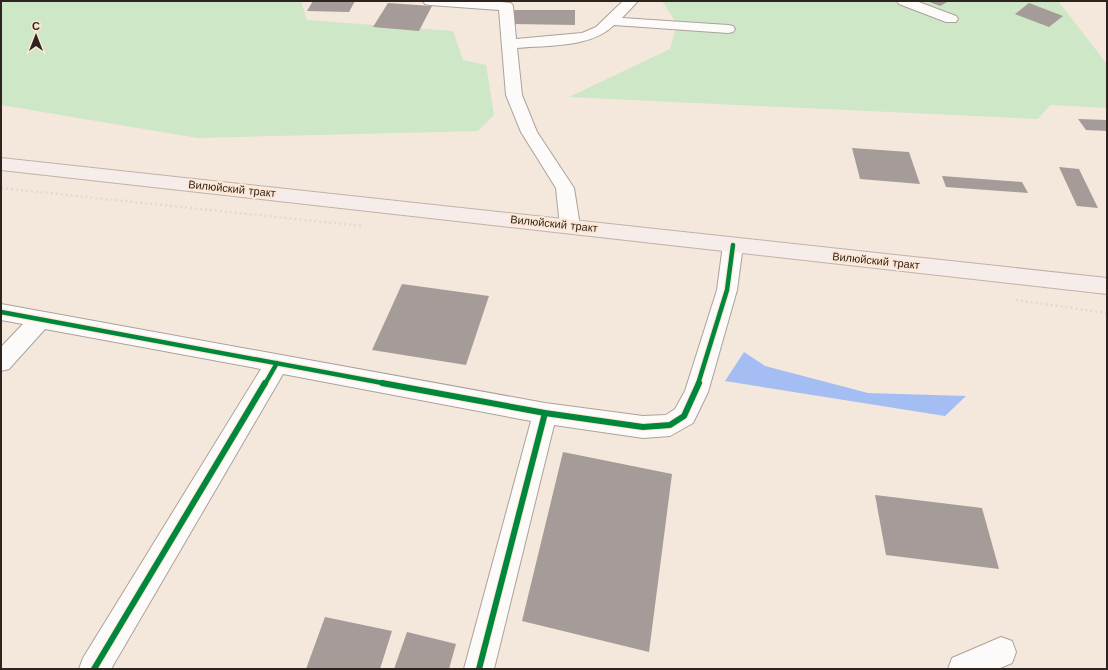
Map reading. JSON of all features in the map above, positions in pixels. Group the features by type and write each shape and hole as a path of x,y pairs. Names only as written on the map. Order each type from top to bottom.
{"main road":[{"name":"Вилюйский тракт","path":"1,164 1107,286"}],"street":[{"path":"430,1 506,6 514,95 529,132 565,188 570,226"},
{"path":"509,44 585,37 601,30 632,1"},
{"path":"904,1 951,19"},
{"path":"610,22 728,29"},
{"path":"1,312 545,413 643,427 670,425 684,416 696,392 726,290 733,245"},
{"path":"1,362 41,319"},
{"path":"94,669 277,363"},
{"path":"479,669 545,413"},
{"path":"963,669 1001,652"}],"green space":[{"path":"1,1 301,1 307,20 453,31 463,60 486,65 494,115 478,131 198,138 1,105"},
{"path":"662,1 1058,1 1107,64 1107,108 1050,105 1038,119 569,97 670,49 677,24"}],"water":[{"path":"744,352 765,366 868,393 966,396 945,416 725,381"}],"building":[{"path":"313,1 355,1 349,12 307,11"},
{"path":"927,1 949,1 940,6"},
{"path":"388,3 432,6 419,31 373,27"},
{"path":"1029,3 1063,16 1049,27 1015,14"},
{"path":"514,10 575,10 575,25 513,24"},
{"path":"1078,119 1107,120 1107,131 1086,130"},
{"path":"852,148 909,152 920,184 860,179"},
{"path":"1059,167 1079,169 1098,208 1077,206"},
{"path":"942,176 1022,182 1028,193 946,187"},
{"path":"402,284 489,296 466,365 372,350"},
{"path":"563,452 672,474 649,652 522,621"},
{"path":"875,495 982,508 999,569 886,555"},
{"path":"325,617 392,631 380,669 306,669"},
{"path":"407,632 456,644 449,669 394,669"}],"cycle path":[{"path":"545,413 643,427 670,425 684,416 696,392 727,290 733,245"},
{"path":"1,312 545,413 479,669"},
{"path":"94,669 277,363"}]}
